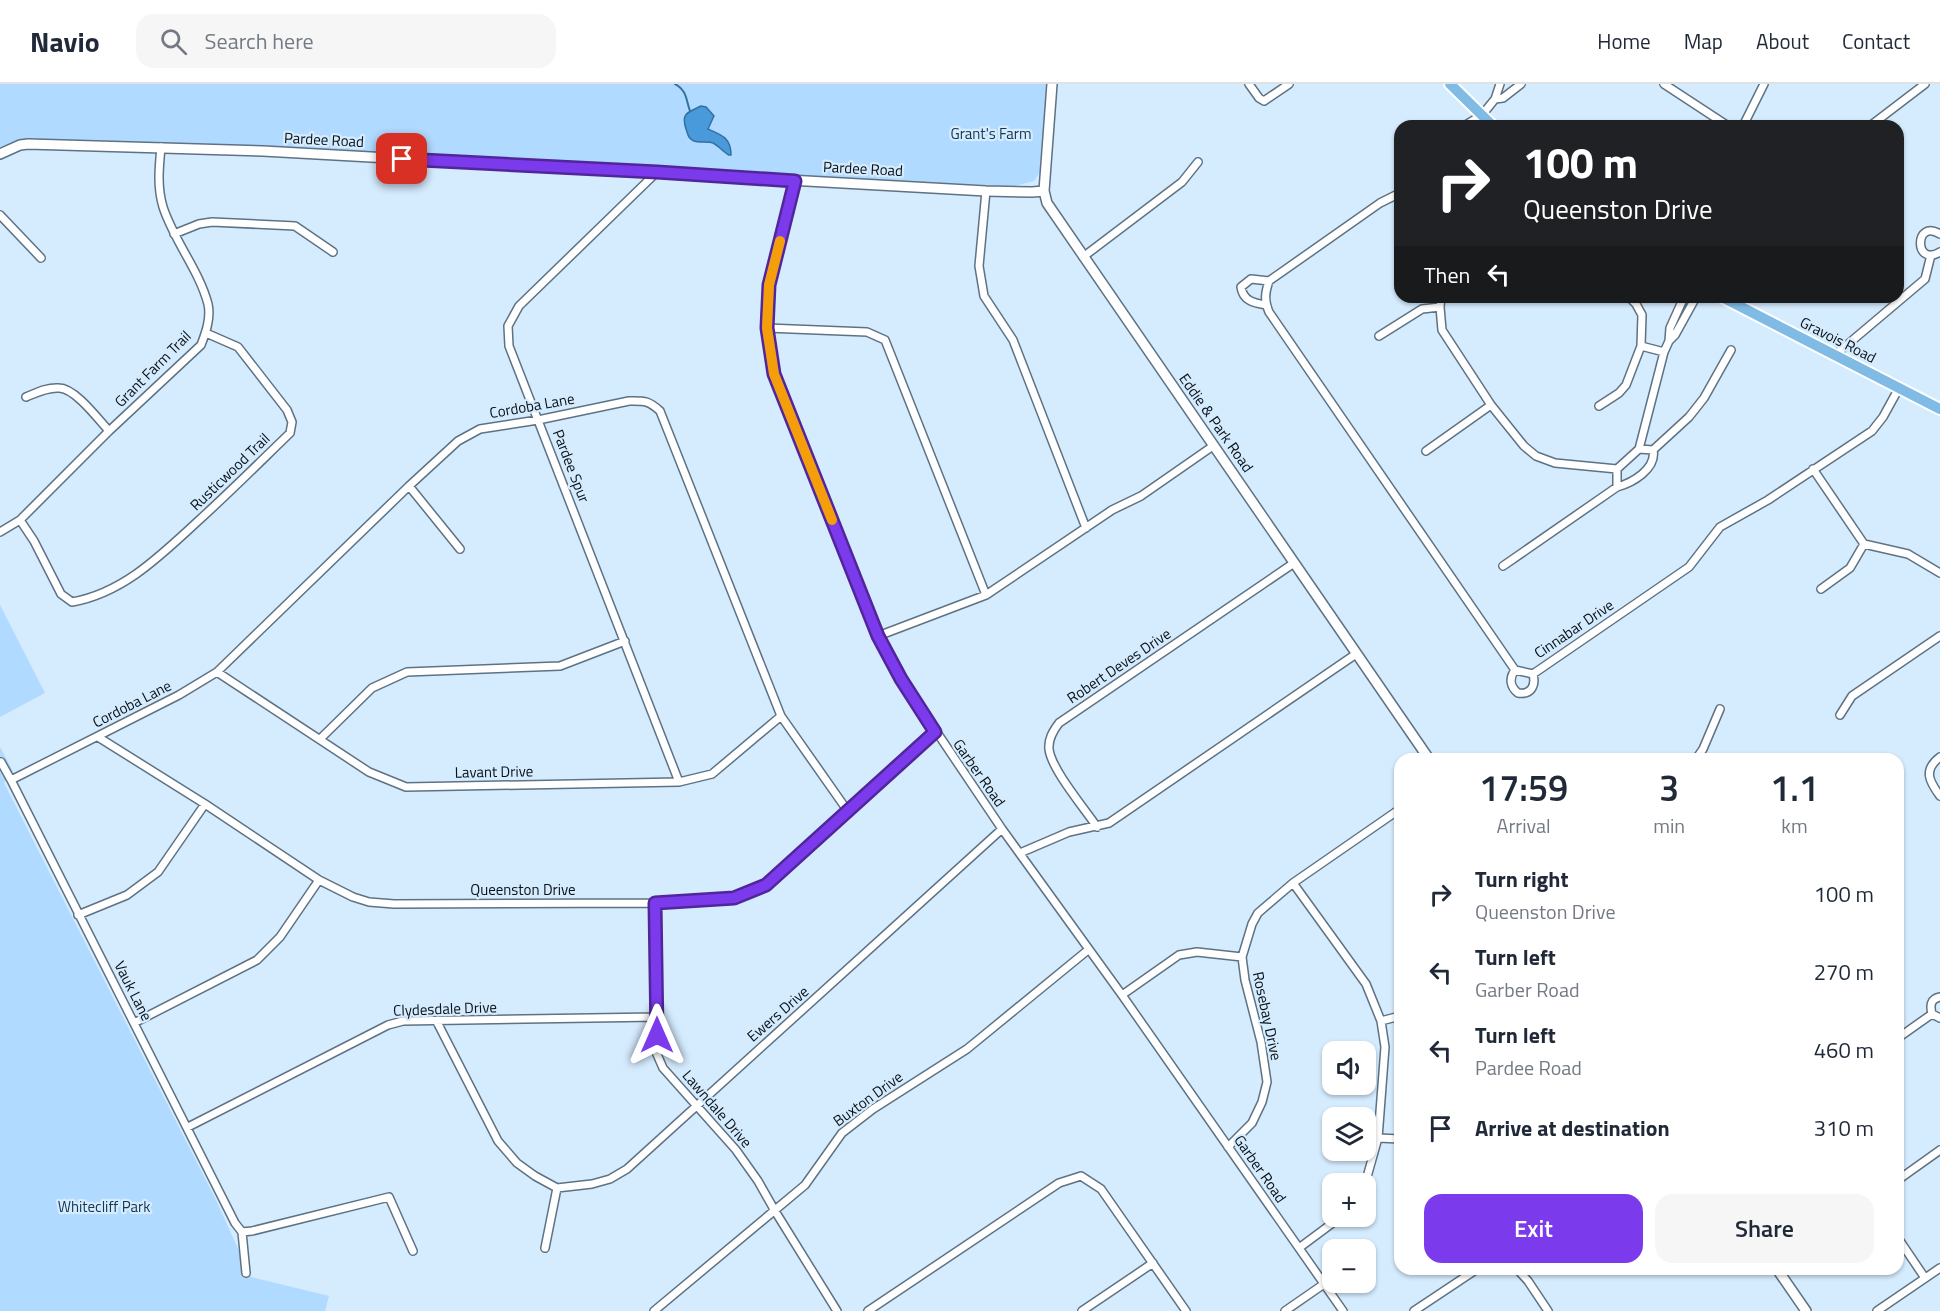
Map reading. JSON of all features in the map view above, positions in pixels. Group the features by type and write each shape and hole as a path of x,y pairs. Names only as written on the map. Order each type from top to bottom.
{"main road":[{"path":"1450,84 1480,120"},
{"name":"Gravois Road","path":"1734,303 1940,409"}],"street":[{"name":"Eddie & Park Road","path":"1052,84 1044,191 1050,208 1425,753"},
{"path":"1249,84 1264,101 1289,84"},
{"path":"1482,120 1495,99 1500,84"},
{"path":"1495,99 1503,98 1521,84"},
{"path":"1664,84 1719,120"},
{"path":"1746,120 1764,84"},
{"path":"1878,120 1924,84"},
{"name":"Pardee Road","path":"0,154 28,144 161,147 795,181 1044,191"},
{"name":"Grant Farm Trail","path":"0,532 20,520 109,431 201,345 206,333 208,306 163,207 158,186 161,147"},
{"path":"1083,256 1182,182 1198,162"},
{"name":"Pardee Spur","path":"657,172 519,306 508,326 509,346 679,782"},
{"name":"Garber Road","path":"795,181 769,285 767,328 774,374 878,636 901,679 935,732 1322,1281"},
{"path":"986,190 979,266 984,296 1013,340 1086,528"},
{"path":"1394,196 1380,203 1269,281 1265,292 1266,305 1515,670 1511,685 1518,693 1526,693 1532,690 1535,682 1533,674"},
{"path":"0,215 41,258"},
{"path":"174,234 199,224 212,222 295,226 333,252"},
{"path":"1940,234 1927,231 1921,237 1920,245 1921,249 1931,255 1940,252"},
{"path":"1904,297 1925,279 1931,255"},
{"path":"1266,305 1251,302 1242,293 1241,287 1251,279 1269,281"},
{"path":"1440,303 1442,330 1491,405 1524,446 1536,456 1555,463 1617,469"},
{"path":"1599,406 1619,393 1626,385 1641,346 1642,315 1635,303"},
{"path":"1669,341 1670,328 1681,303"},
{"path":"1617,488 1617,469 1639,449 1664,352 1693,303"},
{"path":"1835,355 1897,303"},
{"path":"1379,336 1422,309 1440,307"},
{"path":"767,328 867,332 885,340 986,595"},
{"name":"Rusticwood Trail","path":"20,520 34,541 61,594 72,602 90,599 114,589 155,560 224,498 290,433 292,422 287,410 238,346 206,333"},
{"path":"1641,346 1664,352"},
{"path":"1639,449 1653,450 1689,417 1704,398 1731,350"},
{"path":"26,397 48,388 61,387 72,393 109,431"},
{"name":"Cinnabar Drive","path":"1515,670 1533,674 1689,567 1720,527 1768,500 1872,431 1883,417 1899,388"},
{"name":"Cordoba Lane","path":"11,780 179,695 217,672 458,441 480,429 538,420 629,401 650,402 660,411 781,716 847,810"},
{"path":"1426,451 1491,405"},
{"path":"878,636 986,595 1112,510 1141,496 1214,446"},
{"path":"1503,566 1650,467 1654,456 1653,450"},
{"path":"1814,469 1864,544 1908,554 1940,573"},
{"path":"409,486 460,549"},
{"path":"1821,589 1850,568 1864,544"},
{"name":"Robert Deves Drive","path":"1097,827 1052,762 1049,748 1051,734 1059,723 1294,563"},
{"path":"1840,715 1852,696 1940,636"},
{"path":"320,738 372,688 407,672 560,666 625,641"},
{"path":"1020,853 1069,832 1109,823 1356,654"},
{"name":"Lavant Drive","path":"217,672 369,772 406,787 679,782 712,774 781,716"},
{"path":"1700,753 1720,709"},
{"name":"Queenston Drive","path":"98,737 205,804 319,880 353,897 369,902 394,904 655,903 734,898 766,885 935,732"},
{"path":"1940,757 1930,768 1929,776 1940,796"},
{"name":"Vauk Lane","path":"1,762 235,1223 242,1232"},
{"path":"78,915 127,895 159,872 205,804"},
{"name":"Rosebay Drive","path":"1228,1147 1252,1123 1262,1102 1267,1082 1261,1042 1245,980 1242,957 1252,924 1258,913 1293,882 1394,813"},
{"name":"Ewers Drive","path":"557,1188 592,1184 610,1179 627,1169 1002,829"},
{"path":"134,1023 257,960 280,937 319,880"},
{"path":"1293,882 1366,984 1382,1021 1385,1047 1378,1138 1368,1173"},
{"name":"Lawndale Drive","path":"655,903 656,1052 659,1061 736,1150 758,1181 837,1311"},
{"name":"Buxton Drive","path":"654,1311 805,1185 842,1133 873,1109 967,1049 1088,950"},
{"path":"1122,995 1179,955 1197,952 1242,957"},
{"path":"1940,997 1935,998 1930,1007 1932,1014 1940,1018"},
{"path":"1904,1034 1932,1014"},
{"name":"Clydesdale Drive","path":"188,1127 388,1025 404,1022 657,1017"},
{"path":"1382,1021 1394,1018"},
{"path":"437,1022 498,1141 517,1163 557,1188 545,1248"},
{"path":"1378,1138 1394,1139"},
{"path":"1904,1176 1940,1150"},
{"path":"868,1311 1059,1183 1081,1176 1101,1189 1186,1311"},
{"path":"246,1273 242,1232 252,1232 389,1197 413,1251"},
{"path":"1299,1248 1327,1227"},
{"path":"1904,1247 1925,1278"},
{"path":"1082,1311 1153,1263"},
{"path":"1877,1311 1940,1268"},
{"path":"1414,1311 1468,1275"},
{"path":"1522,1275 1548,1311"},
{"path":"1781,1275 1806,1311"},
{"path":"1285,1311 1322,1285"},
{"name":"Garber Road","path":"1330,1293 1342,1311"}],"green space":[{"name":"Grant's Farm","path":"0,84 1047,84 1040,172 1034,181 1015,186 157,144 34,140 14,142 0,148"},
{"path":"0,605 45,693 0,717"},
{"name":"Whitecliff Park","path":"0,747 13,771 4,783 215,1198 251,1277 329,1296 325,1311 0,1311"}],"water":[{"path":"701,106 706,107 714,116 708,129 721,135 727,141 731,155 713,143 690,139 684,120 686,114"}],"waterway":[{"path":"675,84 684,92 690,111"}],"slow traffic":[{"path":"780,241 769,285 767,328 774,374 832,520"}],"route":[{"path":"402,159 795,181 769,285 767,328 774,374 878,636 901,679 935,732 766,885 734,898 655,903 657,1035"}]}
